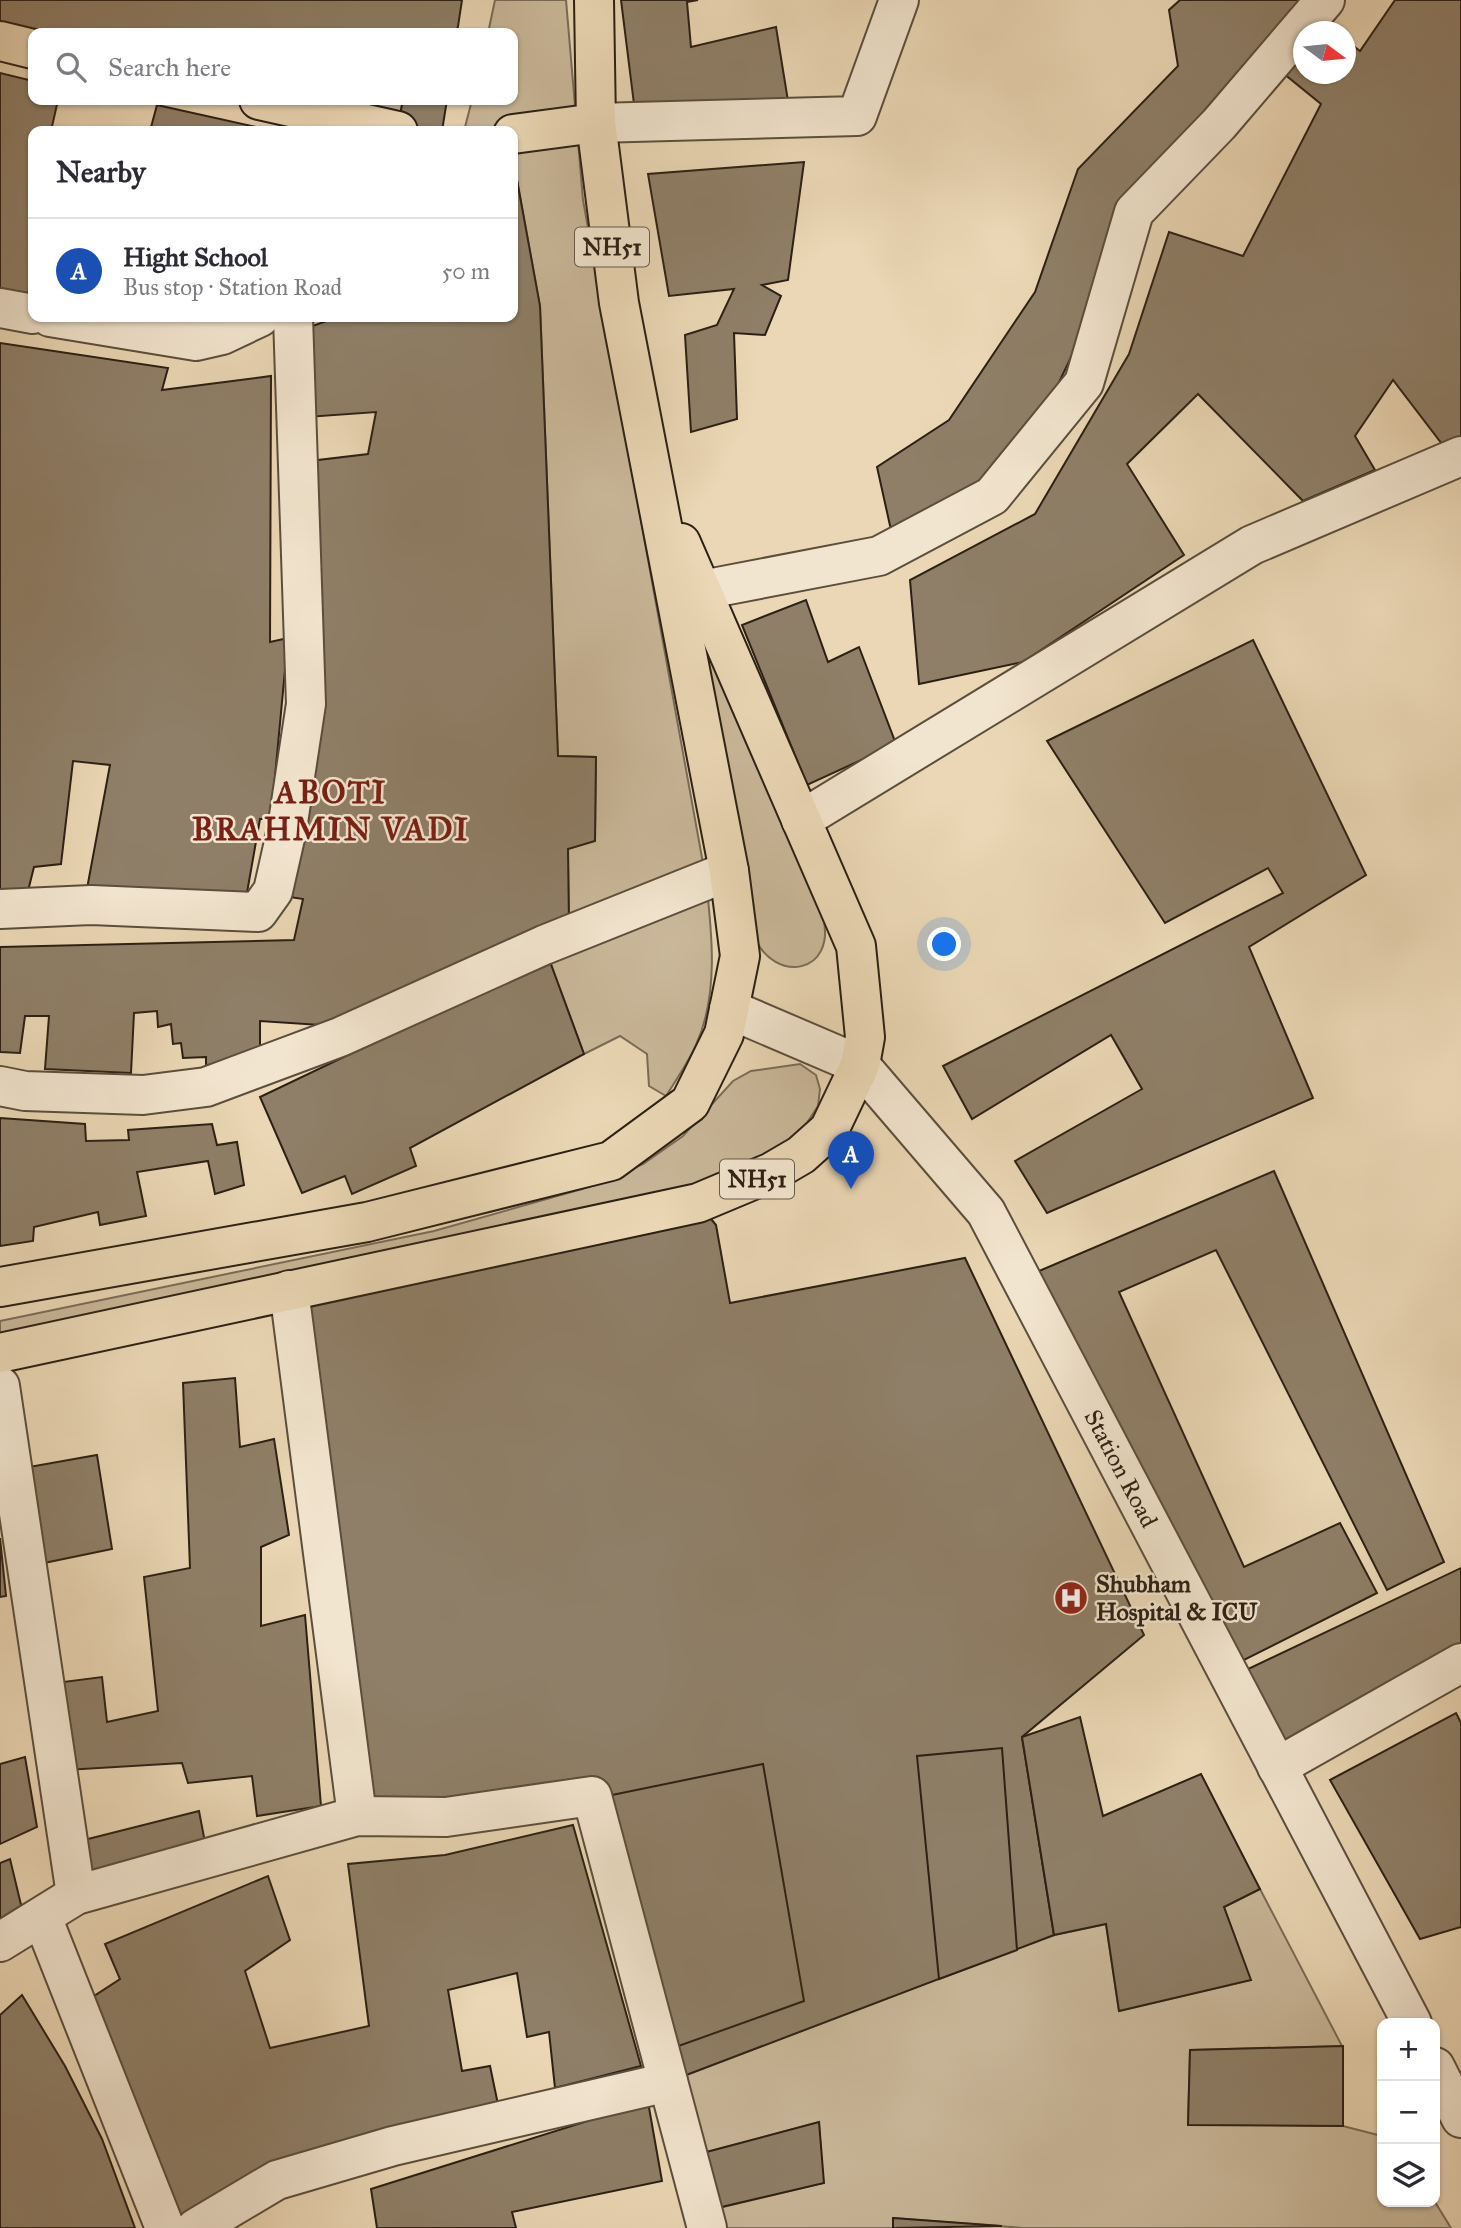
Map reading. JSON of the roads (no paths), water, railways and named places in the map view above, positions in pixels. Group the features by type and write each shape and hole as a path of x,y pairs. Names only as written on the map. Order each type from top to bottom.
{"main road":[{"name":"NH51","path":"0,1287 367,1222 611,1161 690,1103 724,1034 740,956 729,871 619,303 596,123 594,0"},
{"path":"0,41 28,48"},
{"path":"282,105 376,126"},
{"path":"518,133 596,123"},
{"name":"NH51","path":"0,1353 698,1203 736,1189 802,1155 829,1130 860,1065 865,1037 856,946 702,590 656,491"}],"street":[{"path":"596,123 858,116 899,0"},
{"path":"702,590 878,556 992,496 1084,383 1134,212 1219,124 1325,0"},
{"path":"0,308 28,313"},
{"path":"80,322 196,341 222,335 249,322"},
{"path":"0,909 91,905 258,912 273,891 287,830 306,704 292,322"},
{"path":"801,820 1252,545 1461,456"},
{"path":"0,1086 25,1091 143,1095 206,1087 340,1037 544,945 729,871"},
{"name":"Station Road","path":"729,1009 860,1065 986,1212 1409,2018"},
{"path":"289,1290 357,1816"},
{"path":"0,1386 76,1895"},
{"path":"1277,1767 1461,1663"},
{"path":"0,1942 76,1895 357,1816 446,1817 592,1796 707,2228"},
{"path":"42,1917 165,2228"},
{"path":"1440,2077 1461,2118"},
{"path":"196,2228 277,2180 393,2146 668,2081"}],"place":[{"name":"Hight School","path":"851,1189"},
{"name":"Shubham Hospital & ICU","path":"1071,1598"}],"district":[{"name":"ABOTI BRAHMIN VADI","path":"331,810"}]}
